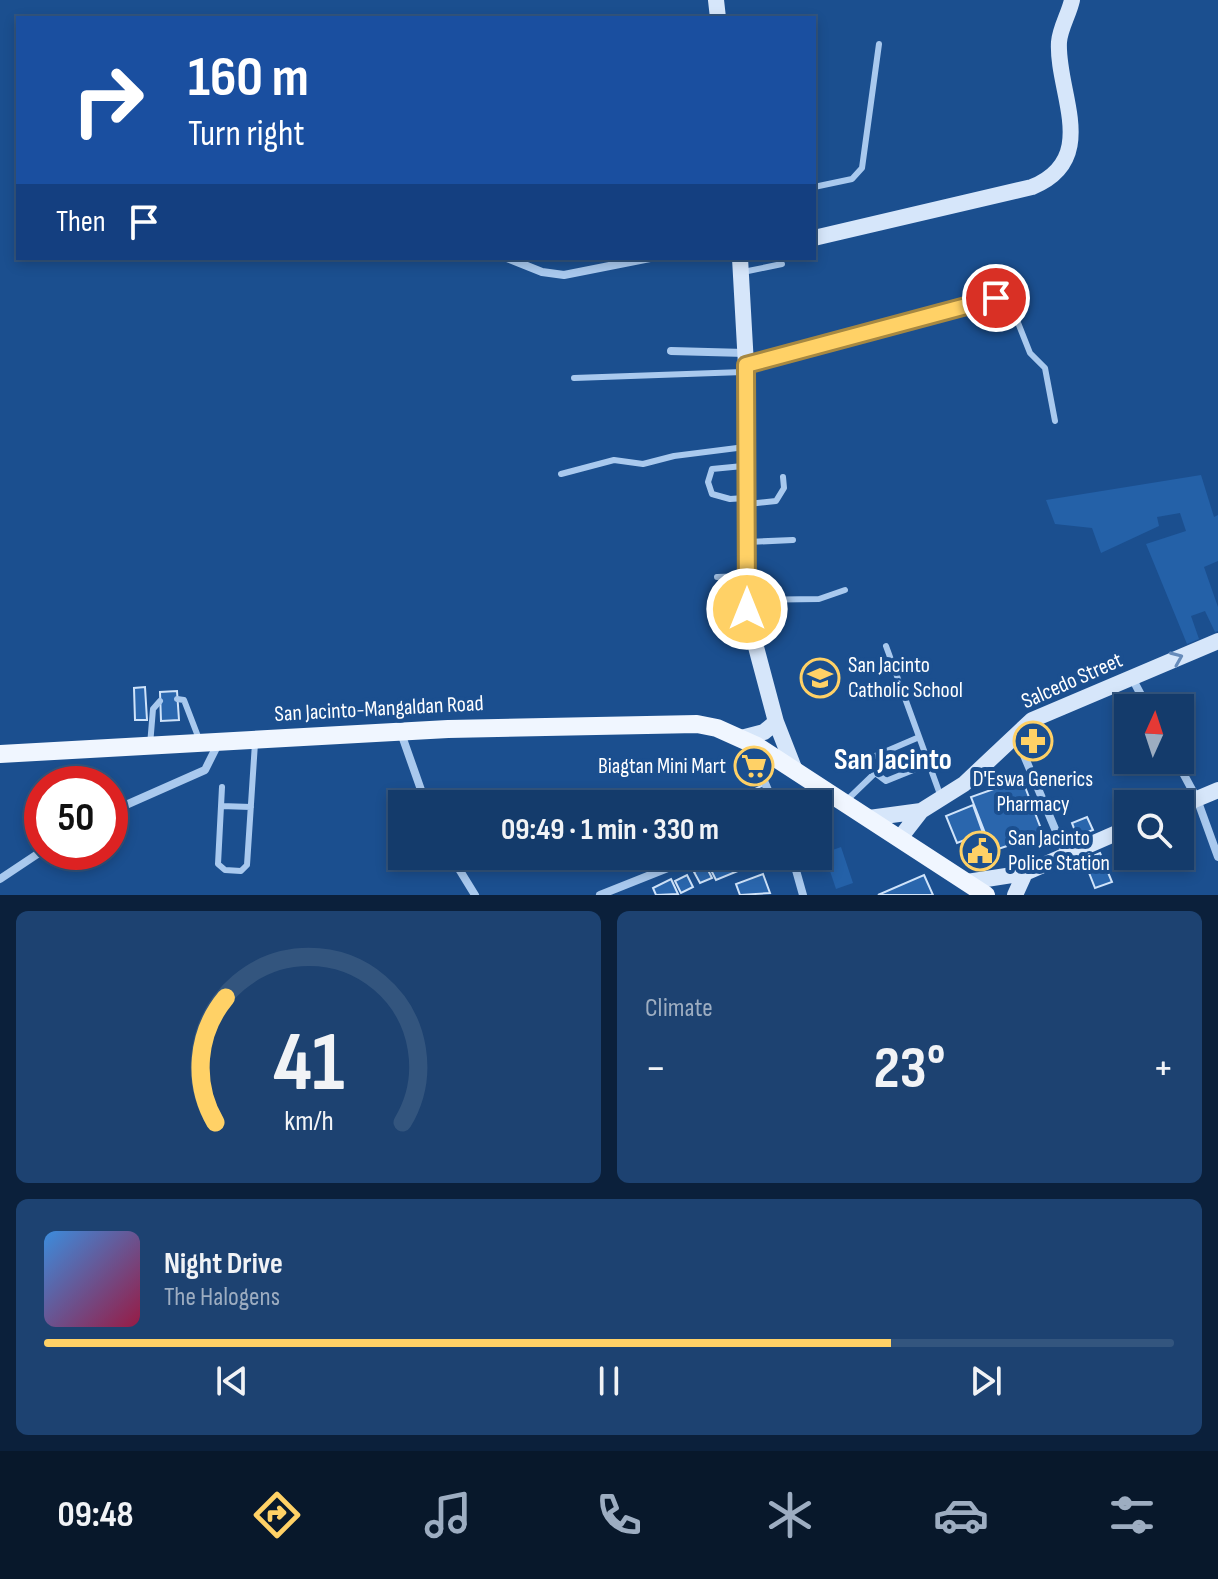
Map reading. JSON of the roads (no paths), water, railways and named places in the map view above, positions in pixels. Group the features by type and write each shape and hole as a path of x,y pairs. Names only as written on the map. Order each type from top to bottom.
{"main road":[{"name":"San Jacinto-Mangaldan Road","path":"0,754 219,740 401,733 717,728 749,742 827,790"},
{"name":"San Jacinto-Mangaldan Road","path":"832,793 986,895"}],"street":[{"path":"816,238 1032,187 1054,174 1070,144 1070,105 1059,43 1072,0"},
{"path":"512,260 542,272 564,275 640,260"},
{"path":"740,265 746,363 747,600 751,635 776,722 794,768"},
{"path":"671,351 746,363"},
{"name":"Salcedo Street","path":"900,838 921,811 984,767 1015,733 1045,713 1218,641"},
{"path":"1132,678 1141,694"},
{"path":"768,790 749,742 776,722"},
{"path":"401,733 421,790"},
{"path":"1015,733 1066,855"},
{"path":"128,804 205,770 219,740"},
{"path":"1184,774 1197,799 1218,857"},
{"path":"1194,800 1218,790"},
{"name":"Salcedo Street","path":"869,818 921,811"},
{"path":"967,882 1025,873 1114,834"},
{"path":"0,879 24,863"},
{"path":"460,870 475,895"},
{"path":"604,894 663,870"},
{"path":"796,870 803,895"},
{"path":"1015,895 1025,873"}],"lane":[{"path":"816,187 852,179 861,171 879,44"},
{"path":"740,265 782,264"},
{"path":"574,378 746,363 985,300 1002,299 1011,305 1030,353 1045,368 1055,421"},
{"path":"561,474 614,460 643,464 747,447"},
{"path":"747,467 712,469 708,482 712,494 730,499 748,519 793,540"},
{"path":"748,519 776,501 784,488 783,477"},
{"path":"717,577 747,576"},
{"path":"747,600 819,599 845,590"},
{"path":"886,646 941,797"},
{"path":"177,699 184,700 187,705 200,741"},
{"path":"150,745 153,709 160,701"},
{"path":"917,738 868,759 866,766 892,780 928,764"},
{"path":"222,787 218,864 225,870 241,871 247,865 255,739"},
{"path":"845,802 875,773"},
{"path":"221,806 251,807"}],"place":[{"name":"San Jacinto Catholic School","path":"820,678"},
{"name":"D'Eswa Generics Pharmacy","path":"1033,741"},
{"name":"Biagtan Mini Mart","path":"754,766"},
{"name":"San Jacinto Police Station","path":"980,851"}],"district":[{"name":"San Jacinto","path":"893,760"}]}
